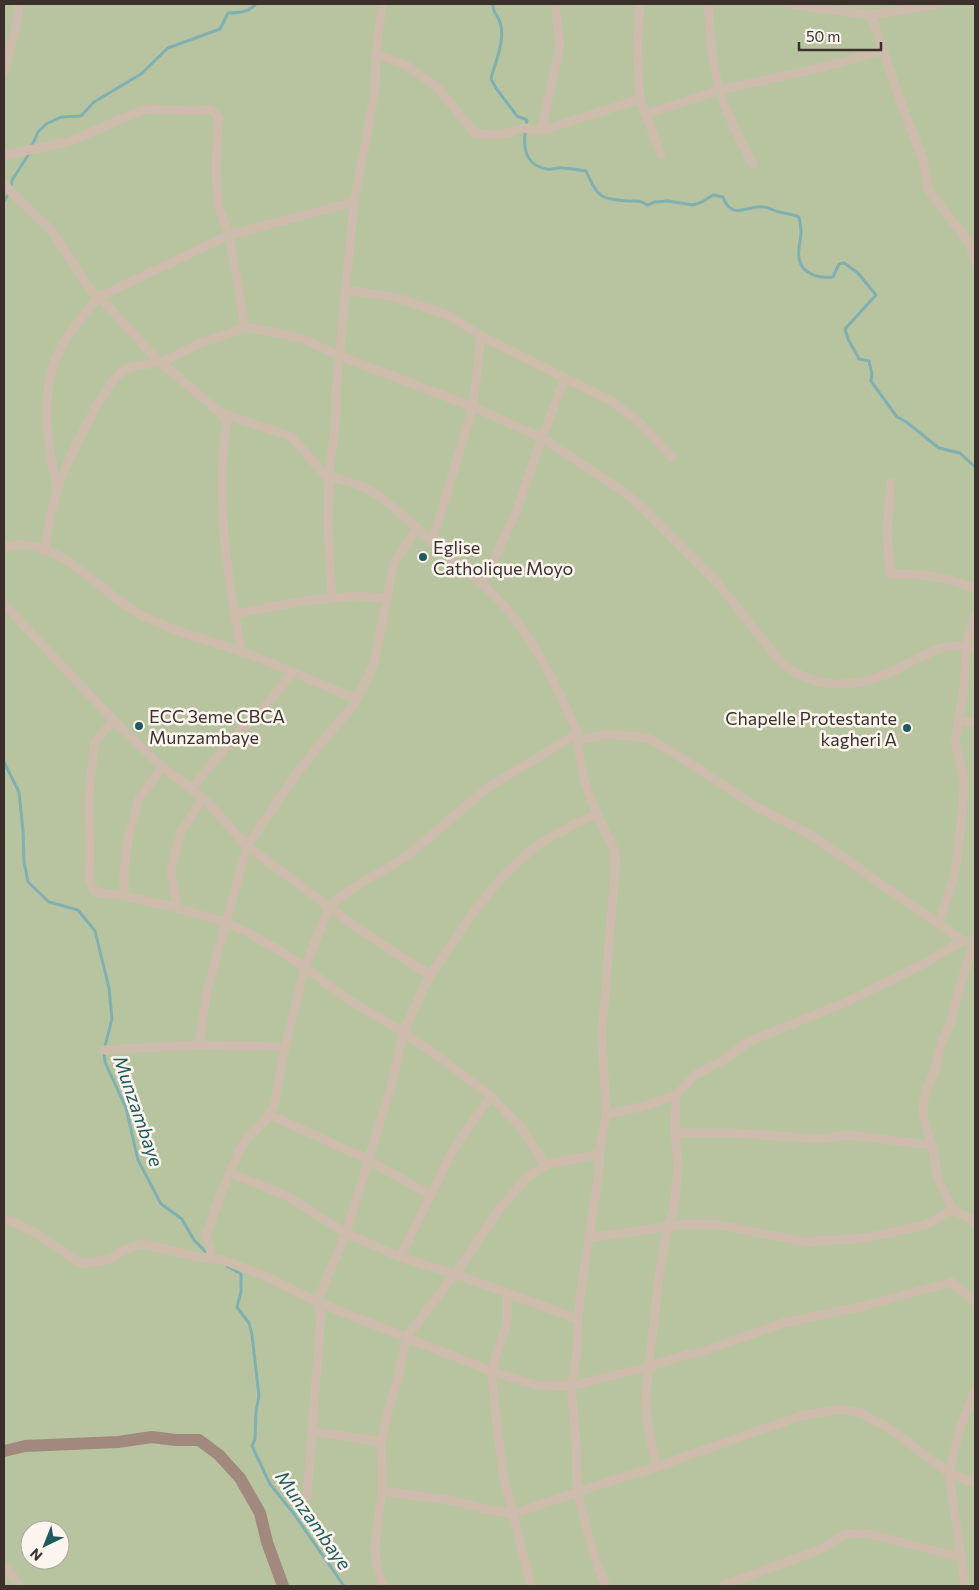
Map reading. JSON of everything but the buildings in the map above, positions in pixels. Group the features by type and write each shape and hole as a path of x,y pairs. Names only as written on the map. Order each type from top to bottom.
{"street":[{"path":"4,71 18,20 19,4"},
{"path":"332,598 328,525 329,478 336,416 336,392 354,202 375,92 376,54 382,4"},
{"path":"541,131 560,46 555,4"},
{"path":"640,4 637,48 640,99 661,155"},
{"path":"708,4 711,48 720,90 727,112 753,165"},
{"path":"788,4 800,4 871,15 940,4"},
{"path":"871,15 905,114 923,159 928,189 968,243 975,262"},
{"path":"646,114 720,90 824,67 884,50"},
{"path":"376,54 406,65 436,86 476,134 499,135 526,128 541,131 640,99"},
{"path":"4,155 68,142 145,109 191,111 204,108 211,109 219,118 216,168 218,204 229,235 245,327"},
{"path":"4,183 52,231 98,298 161,362 227,420 223,444 221,518 241,652"},
{"path":"57,490 49,448 47,407 49,387 57,356 82,316 98,298 229,235 354,202"},
{"path":"346,290 395,297 448,314 481,336 607,399 635,418 672,457"},
{"path":"44,551 57,490 70,457 97,403 111,383 126,368 161,362 202,342 231,334 245,327 308,341 340,356 473,407 542,438 615,486 638,504 716,580 779,660 788,669 807,679 818,683 840,686 864,682 892,672 936,648 952,645 971,647"},
{"path":"432,542 473,407 481,336"},
{"path":"483,584 516,512 565,378"},
{"path":"221,414 292,437 329,478 364,488 389,503 483,584 511,614 527,635 554,682 578,737 584,780 597,814 615,852 602,1033 606,1114 588,1238 578,1319 577,1353 571,1386 576,1444 577,1492 595,1559 606,1586"},
{"path":"891,482 887,528 890,574 919,574 950,579 975,589"},
{"path":"199,1045 207,991 247,846 310,756 351,708 356,699 374,663 394,562 417,527"},
{"path":"4,547 10,545 32,546 63,557 132,610 151,620 241,652 356,699"},
{"path":"234,614 303,601 355,596 386,598"},
{"path":"4,604 113,720 162,767 204,798 247,846 397,955 430,974"},
{"path":"939,923 955,873 963,807 964,780 955,742 975,616"},
{"path":"191,789 240,730 262,710 292,673"},
{"path":"113,720 94,744 89,797 89,880 90,886 95,892 124,896 177,908 225,922 247,932 305,967 344,997 403,1032 438,1056 491,1096 522,1129 545,1165"},
{"path":"958,721 975,722"},
{"path":"212,1260 206,1237 220,1196 241,1147 248,1137 270,1115 305,967 329,907 344,894 408,856 487,788 578,737 606,734 647,738 757,807 811,835 963,940"},
{"path":"124,896 124,870 128,838 139,799 162,767"},
{"path":"177,908 171,871 176,850 182,830 204,798"},
{"path":"306,1496 320,1314 317,1302 346,1233 392,1082 403,1032 430,974 473,913 502,878 538,844 597,814"},
{"path":"606,1114 641,1107 676,1095 695,1075 720,1062 750,1040 842,1004 916,968 963,940 975,940 951,1022 941,1044 936,1069 926,1091 923,1104 924,1120 932,1145 938,1178 952,1209 975,1222"},
{"path":"104,1050 199,1045 285,1047"},
{"path":"656,1467 647,1420 646,1392 659,1276 668,1226 674,1210 678,1166 675,1133 676,1095"},
{"path":"400,1257 454,1148 491,1096"},
{"path":"270,1115 367,1159 430,1195"},
{"path":"675,1133 736,1133 819,1139 848,1135 932,1145"},
{"path":"384,1586 376,1563 375,1546 382,1491 380,1442 398,1378 407,1336 455,1274 499,1210 525,1180 545,1165 599,1154"},
{"path":"230,1173 287,1196 346,1233 400,1257 455,1274 578,1319"},
{"path":"588,1238 687,1224 718,1225 806,1242 866,1238 926,1225 952,1209"},
{"path":"4,1219 14,1222 38,1235 80,1263 90,1264 111,1259 126,1249 143,1244 212,1260 223,1260 265,1276 317,1302 407,1336 491,1371 536,1385 571,1386 648,1367 679,1356 701,1352 783,1322 864,1306 952,1282 975,1302"},
{"path":"507,1294 507,1323 491,1371 503,1475 531,1586"},
{"path":"965,1586 949,1473 960,1428 975,1391"},
{"path":"382,1491 455,1501 513,1514 656,1467 800,1416 840,1409 861,1413 876,1421 925,1454 949,1473 975,1483"},
{"path":"311,1432 380,1442"},
{"path":"4,1451 24,1446 118,1442 152,1438 199,1440 219,1455 240,1478 260,1513 267,1542 283,1586"},
{"path":"722,1586 819,1550 845,1534 865,1533 960,1557"},
{"path":"4,1566 19,1586"}],"green space":[{"path":"4,4 975,4 975,1586 4,1586"}],"waterway":[{"path":"4,201 10,191 12,180 27,157 38,132 46,124 61,117 81,116 94,102 141,74 168,48 220,29 228,13 243,12 256,4"},
{"path":"493,4 493,9 502,29 502,36 491,79 517,116 527,120 525,143 528,157 532,162 539,167 547,169 560,168 586,171 597,192 611,199 638,201 647,205 668,201 693,205 713,195 723,197 731,209 741,210 766,207 799,217 801,233 799,257 803,268 819,277 833,277 839,264 844,263 857,272 876,295 845,329 848,339 859,359 869,361 872,374 871,381 897,417 905,421 939,448 960,453 975,467"},
{"name":"Munzambaye","path":"4,762 19,792 24,862 28,882 49,902 78,910 95,931 109,988 112,1019 104,1050 105,1062 126,1108 138,1160 161,1204 182,1219 194,1240 209,1255"},
{"name":"Munzambaye","path":"227,1266 241,1274 241,1292 237,1307 249,1323 252,1335 259,1396 256,1411 255,1439 252,1446 270,1484 294,1514 344,1586"}],"place":[{"name":"Eglise Catholique Moyo","path":"423,557"},
{"name":"ECC 3eme CBCA Munzambaye","path":"139,726"},
{"name":"Chapelle Protestante kagheri A","path":"907,728"}]}
